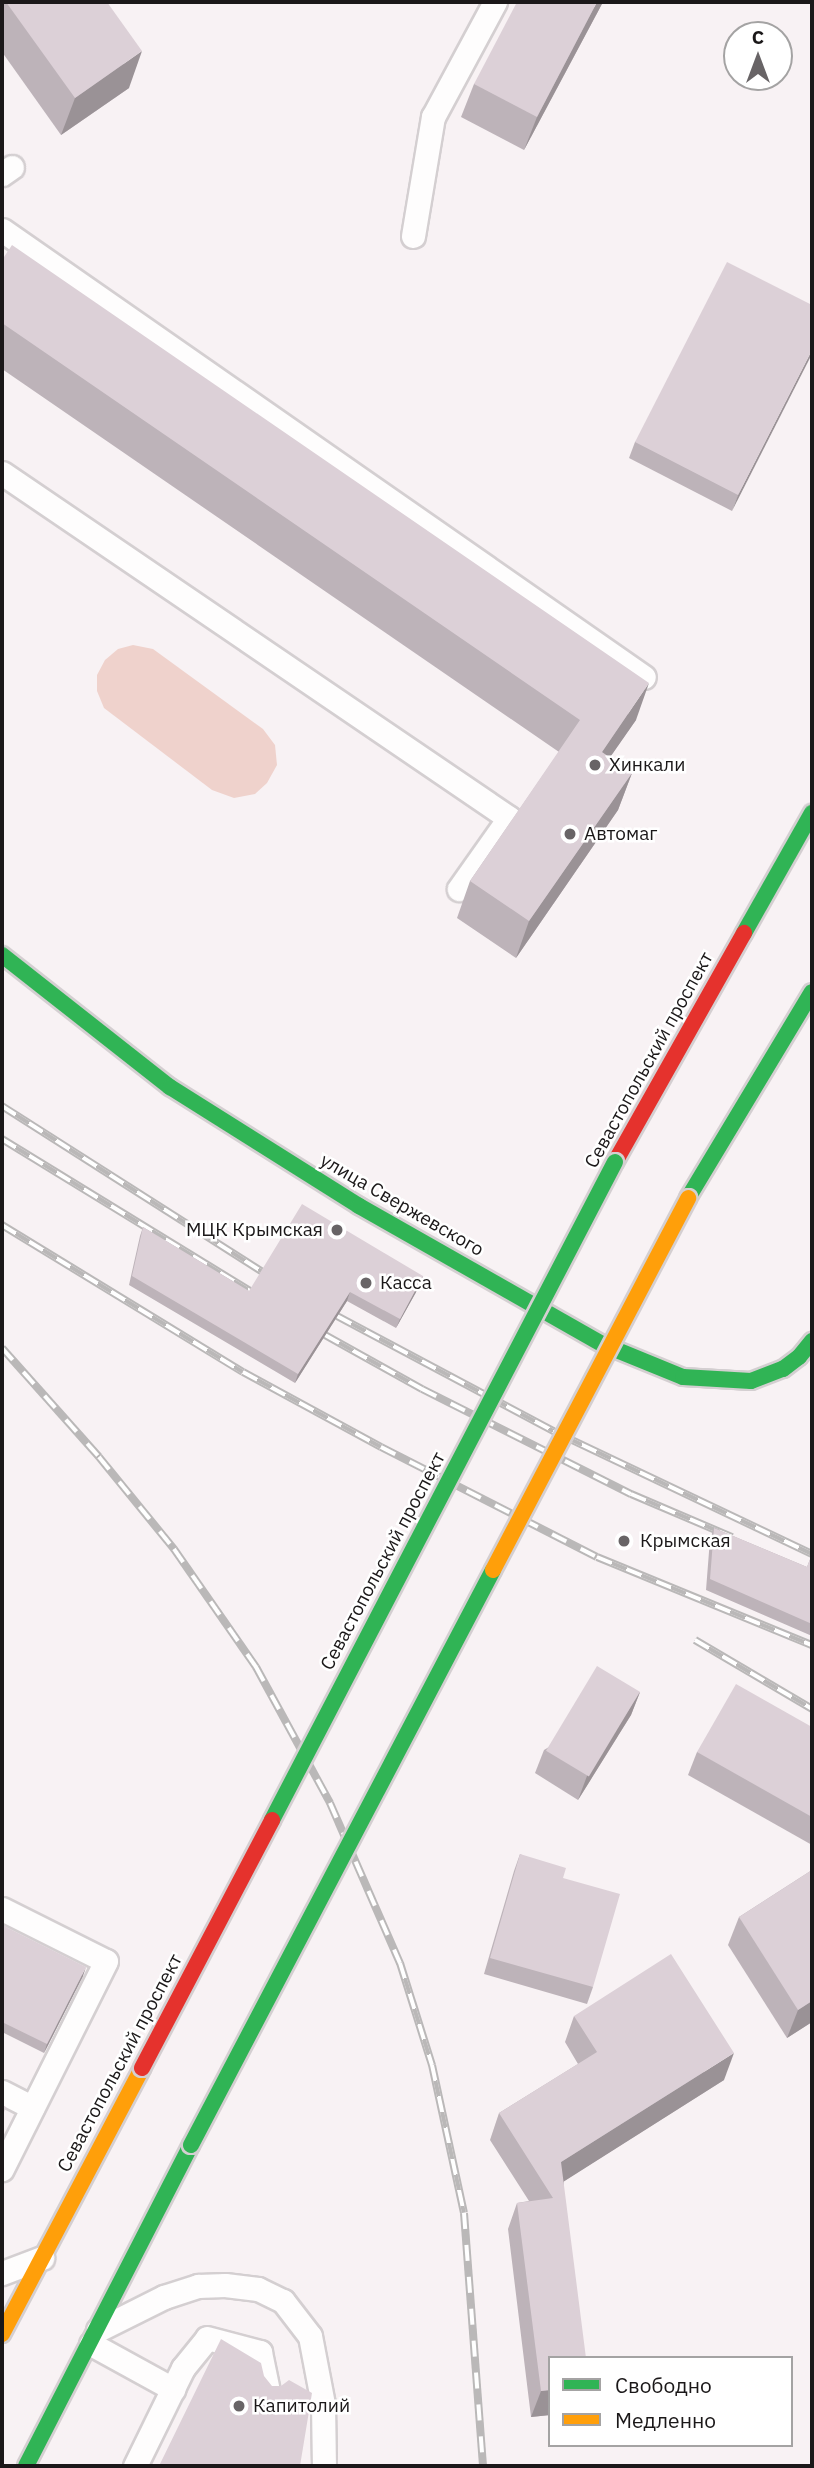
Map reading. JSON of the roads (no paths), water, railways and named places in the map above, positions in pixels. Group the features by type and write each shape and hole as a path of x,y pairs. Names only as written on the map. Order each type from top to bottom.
{"main road":[{"name":"Севастопольский проспект","path":"2,2334 615,1162 812,813"},
{"name":"улица Свержевского","path":"2,955 170,1087 359,1206 602,1344 683,1377 751,1381 783,1368 799,1357 812,1341"},
{"path":"26,2466 191,2145 688,1198 812,992"}],"lane":[{"path":"413,236 433,117 495,2"},
{"path":"2,230 644,677"},
{"path":"2,472 509,818 459,889"},
{"path":"2,1909 106,1961 2,2169"},
{"path":"2,2092 32,2107"},
{"path":"2,2273 42,2258"},
{"path":"173,2389 94,2337 164,2297 198,2286 225,2285 258,2289 283,2301 310,2336 323,2404 324,2466"},
{"path":"135,2466 183,2368 207,2338 260,2352 269,2396"}],"railway":[{"path":"2,1106 277,1281"},
{"path":"2,1139 265,1300"},
{"path":"2,1225 243,1372 381,1447 597,1557 812,1645"},
{"path":"337,1316 553,1431 812,1554"},
{"path":"325,1335 422,1389 631,1494 732,1537"},
{"path":"2,1348 99,1457 174,1549 256,1667 330,1803 400,1963 432,2065 464,2213 483,2466"},
{"path":"695,1640 812,1709"}],"place":[{"name":"Хинкали","path":"595,765"},
{"name":"Автомаг","path":"570,834"},
{"name":"МЦК Крымская","path":"337,1230"},
{"name":"Касса","path":"366,1283"},
{"name":"Крымская","path":"624,1541"},
{"name":"Капитолий","path":"239,2406"}]}
